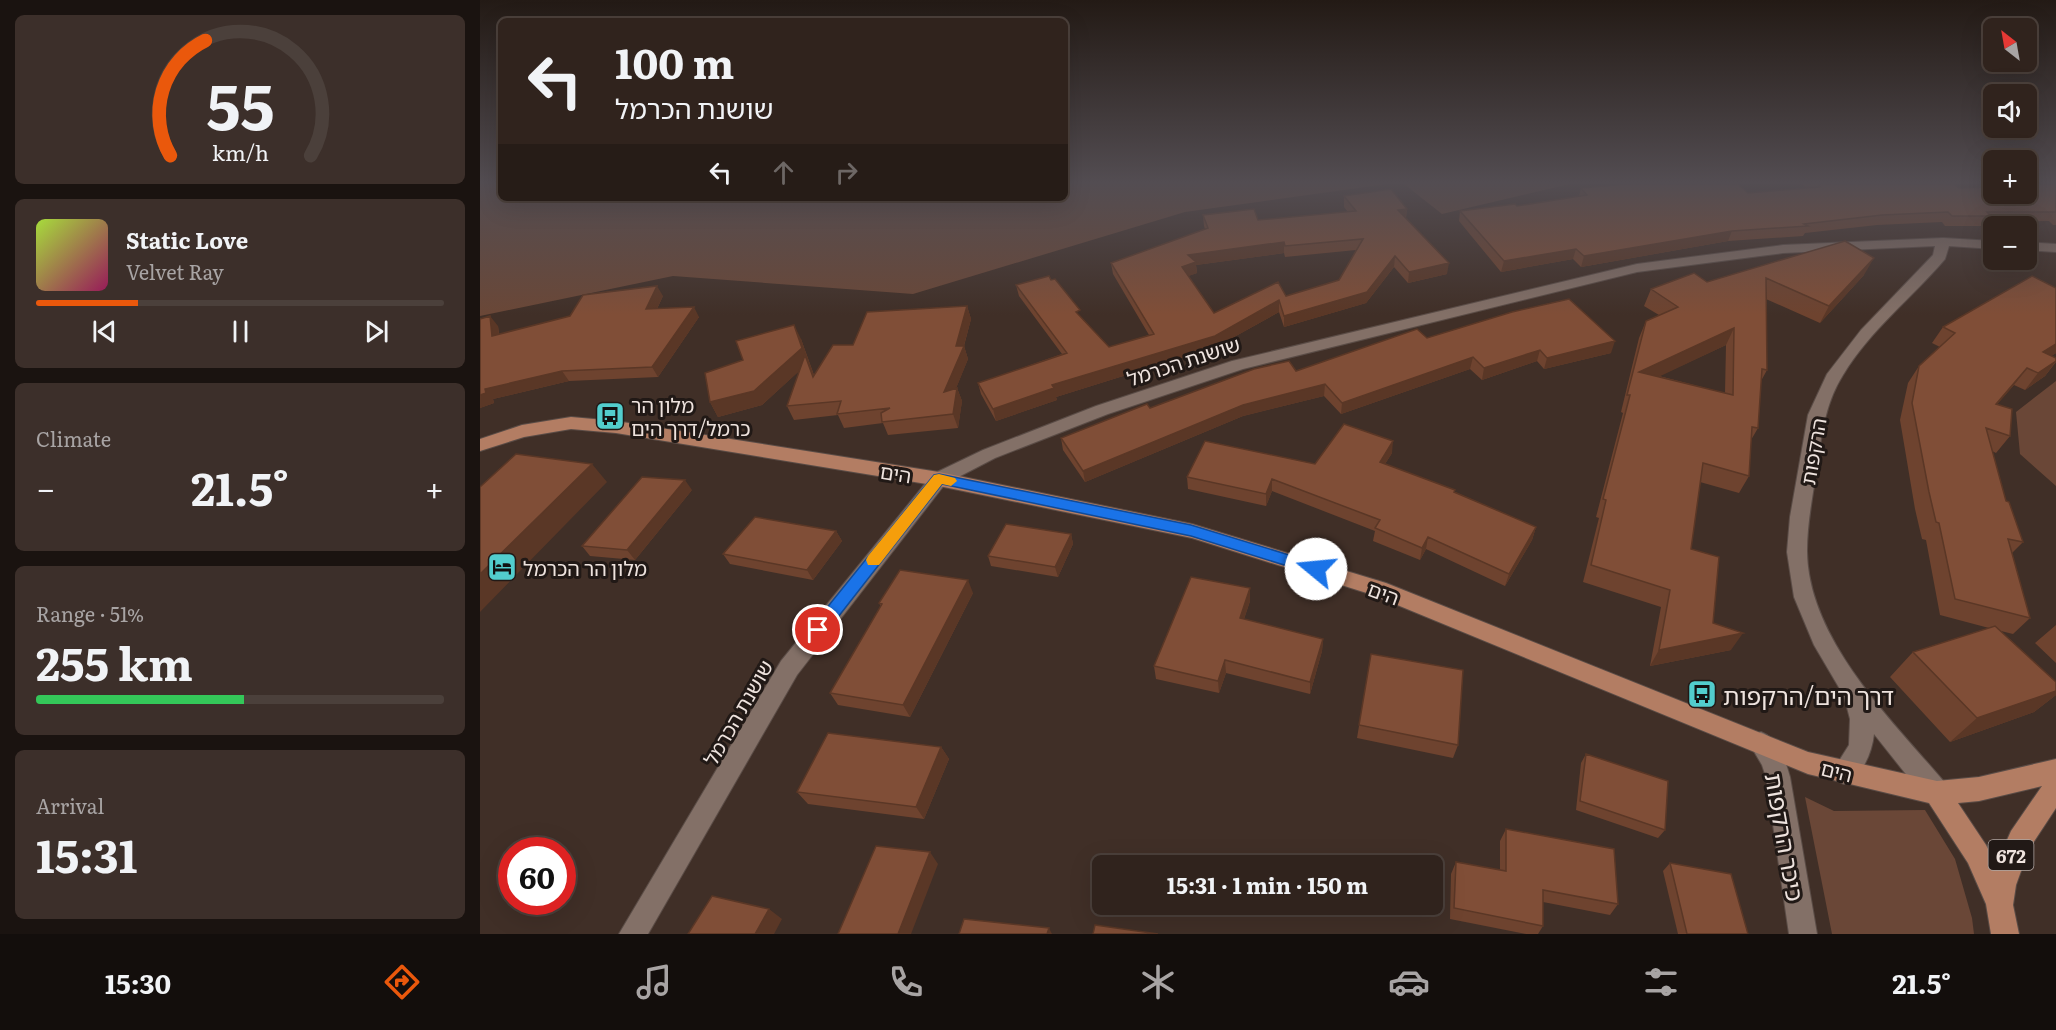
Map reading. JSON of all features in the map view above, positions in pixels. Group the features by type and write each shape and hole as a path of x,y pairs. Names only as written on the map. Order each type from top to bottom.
{"main road":[{"name":"הים","path":"480,445 522,431 571,423 616,427 939,479 1191,531 1379,589 1808,763 1937,793 1979,789 2056,771"},
{"name":"672","path":"2005,934 2000,903 2010,856 2037,811 2056,788"},
{"path":"1937,793 1977,854 2000,903"}],"street":[{"name":"שושנת הכרמל","path":"633,934 789,668 939,479 989,454 1092,414 1238,365 1637,268 1783,249 1943,243 1983,245"},
{"name":"הרקפות","path":"1937,793 1853,690 1822,639 1804,597 1797,552 1800,517 1816,415 1835,374 1866,333 1940,256 1943,243"},
{"path":"2037,247 2056,248"},
{"name":"הרקפות","path":"1844,772 1858,756 1864,735 1862,716 1853,690"},
{"name":"כיכר הרקפות","path":"1761,743 1773,760 1778,777 1803,934"}],"shaded area":[{"path":"480,228 1133,228 913,294 673,276 480,316"},
{"path":"2056,381 2056,486 2020,454 2016,412"},
{"path":"1805,797 1834,811 1925,810 1955,859 1972,918 1974,934 1832,934"}],"building":[{"path":"1208,228 1415,228 1449,263 1409,272 1395,256 1367,292 1284,316 1279,300 1215,336 1052,385 1054,388 993,409 978,383 1067,353 1016,285 1049,276 1051,280 1055,279 1080,310 1076,312 1109,347 1154,334 1111,263","holes":["1363,239 1339,280 1286,296 1278,282 1214,313 1182,267 1196,262 1188,255 1284,242 1285,246"]},
{"path":"1475,228 1784,228 1732,231 1584,256 1576,249 1504,261"},
{"path":"1845,241 1874,258 1829,306 1766,278 1767,370 1762,369 1758,428 1752,427 1749,476 1703,463 1691,549 1719,557 1713,623 1743,633 1659,650 1670,590 1591,565 1606,500 1603,499 1630,395 1627,395 1646,321 1678,307 1651,289 1694,273 1707,282","holes":["1734,328 1733,395 1639,372"]},
{"path":"2032,276 2056,288 2056,344 2043,352 2056,358 2056,361 2038,373 2027,368 1996,404 2012,409 2010,436 1986,428 2006,501 2009,502 2023,542 2008,539 2030,618 1955,599 1939,523 1936,522 1929,492 1912,403 1919,366 1955,333 1943,327"},
{"path":"657,286 646,309 694,307 652,367 562,371 485,389 486,393 480,395 480,319 490,316 492,336 570,316 583,295"},
{"path":"1569,299 1615,341 1547,358 1540,350 1484,368 1473,357 1342,403 1325,384 1243,405 1083,471 1061,438 1147,404 1150,408 1254,369 1289,361 1296,371 1417,329 1427,338 1512,312"},
{"path":"967,306 956,346 964,346 944,392 957,388 953,414 882,422 881,413 890,408 837,414 841,401 787,406 805,355 813,377 833,345 853,345 867,312"},
{"path":"794,325 802,348 754,391 710,402 705,373 743,360 736,341"},
{"path":"1344,424 1393,441 1380,462 1455,490 1454,492 1536,527 1509,574 1428,537 1422,548 1375,528 1380,520 1272,479 1266,494 1187,477 1205,441 1315,464"},
{"path":"516,454 592,464 480,574 480,487"},
{"path":"642,477 685,480 627,550 582,546"},
{"path":"755,517 836,531 807,570 723,554"},
{"path":"1006,524 1071,534 1055,567 988,556"},
{"path":"900,570 968,580 903,705 830,693 882,604 879,603"},
{"path":"1191,577 1250,588 1240,618 1323,639 1310,682 1225,660 1218,681 1154,666"},
{"path":"1995,626 2056,682 2056,691 1977,718 1913,652"},
{"path":"1371,654 1463,670 1458,745 1359,725"},
{"path":"828,733 941,747 916,807 797,792"},
{"path":"1586,754 1668,781 1665,830 1580,801"},
{"path":"1506,829 1614,849 1618,904 1543,890 1543,926 1454,908 1456,862 1506,871"},
{"path":"876,846 930,852 898,934 838,934"},
{"path":"1670,863 1731,874 1748,934 1687,934"},
{"path":"712,896 769,909 755,934 688,934"},
{"path":"964,919 1049,928 1047,934 959,934"},
{"path":"1095,925 1158,934 1093,934"}],"slow traffic":[{"path":"874,560 939,479 951,481"}],"place":[{"name":"מלון הר כרמל/דרך הים","path":"610,416"},
{"name":"מלון הר הכרמל","path":"502,567"},
{"name":"דרך הים/הרקפות","path":"1702,694"}],"route":[{"path":"818,630 939,479 1191,531 1316,569"}]}
